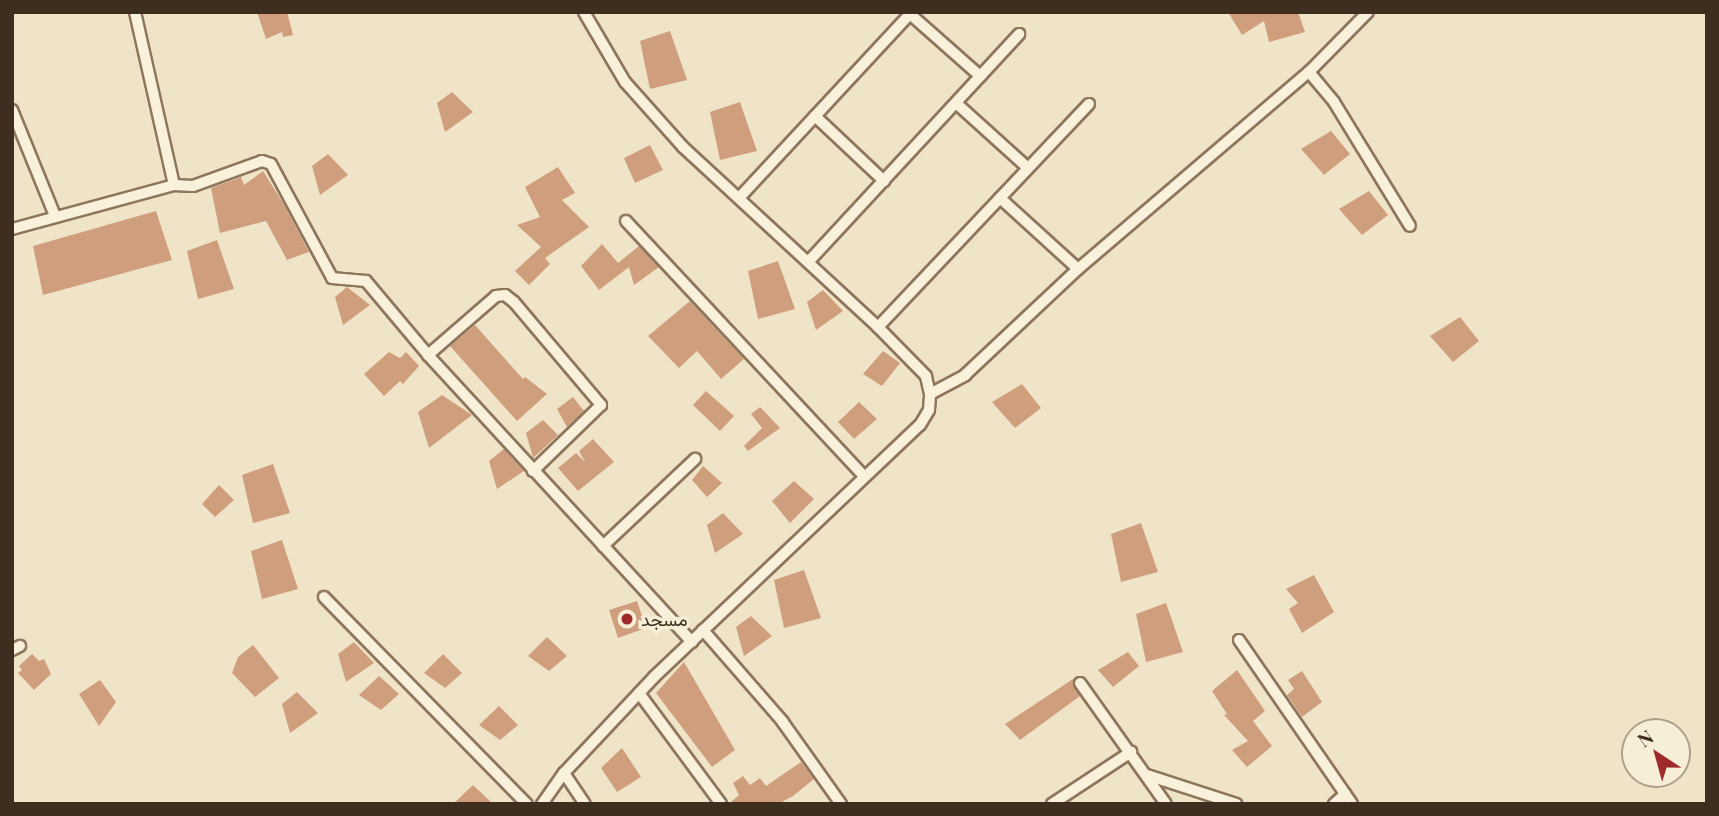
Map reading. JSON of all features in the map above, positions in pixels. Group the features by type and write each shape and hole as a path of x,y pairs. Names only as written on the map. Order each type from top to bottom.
{"street":[{"path":"135,12 174,185"},
{"path":"542,804 564,773 639,693 863,476 920,425 929,410 930,394 926,376 878,327 810,260 683,147 625,82 584,12"},
{"path":"930,394 965,375 1077,269 1309,72 1368,12"},
{"path":"739,198 911,13 980,76"},
{"path":"810,260 1019,34"},
{"path":"1309,72 1334,102 1410,226"},
{"path":"956,103 1028,169"},
{"path":"878,327 1089,104"},
{"path":"12,110 55,216"},
{"path":"815,116 884,181"},
{"path":"12,229 174,185 193,186 262,161 271,164 327,272 338,281 366,281 428,355 692,642"},
{"path":"1000,198 1077,269"},
{"path":"626,221 863,476"},
{"path":"428,355 496,296 505,295 514,302 601,405 533,471"},
{"path":"603,546 695,459"},
{"path":"324,597 527,804"},
{"path":"703,630 782,721 841,804"},
{"path":"1239,640 1349,799 1334,804"},
{"path":"1080,683 1166,804"},
{"path":"639,693 721,804"},
{"path":"1052,804 1131,752"},
{"path":"564,773 585,804"},
{"path":"1147,775 1236,804"}],"building":[{"path":"257,12 287,12 293,35 283,37 282,32 266,39"},
{"path":"1228,12 1298,12 1305,32 1269,42 1264,21 1242,35"},
{"path":"670,31 687,80 650,89 640,41"},
{"path":"452,92 473,112 445,132 437,103"},
{"path":"740,102 757,151 720,160 710,112"},
{"path":"1331,131 1350,154 1324,175 1301,149"},
{"path":"650,145 663,170 635,183 624,158"},
{"path":"328,154 348,175 320,195 312,166"},
{"path":"558,167 575,193 562,200 589,227 545,258 550,264 529,285 515,271 541,247 517,225 540,217 525,187"},
{"path":"263,171 309,252 287,260 266,221 220,233 211,188 241,177 244,185"},
{"path":"1369,191 1388,215 1362,235 1339,209"},
{"path":"156,211 172,260 43,295 33,246"},
{"path":"217,240 234,289 198,299 187,251"},
{"path":"602,244 618,263 639,246 659,267 634,285 629,267 599,290 581,266"},
{"path":"778,261 795,309 758,319 748,271"},
{"path":"347,287 370,305 343,325 335,297"},
{"path":"823,290 843,311 816,330 807,302"},
{"path":"690,301 744,359 721,379 697,351 679,368 648,336"},
{"path":"1460,317 1479,341 1453,362 1430,336"},
{"path":"475,325 523,379 525,377 547,394 517,421 450,346"},
{"path":"883,351 900,363 882,386 863,374"},
{"path":"389,352 400,358 406,352 419,366 403,384 400,381 384,396 364,374"},
{"path":"1022,384 1041,408 1015,428 992,402"},
{"path":"706,391 734,416 720,431 693,405"},
{"path":"442,395 472,415 429,448 418,412"},
{"path":"573,397 584,411 567,427 557,409"},
{"path":"859,402 877,419 854,439 838,422"},
{"path":"760,407 780,428 748,451 744,446 762,428 751,414"},
{"path":"543,420 558,435 533,458 526,433"},
{"path":"593,439 614,462 578,491 558,468 576,453 585,462 579,451"},
{"path":"504,449 524,471 497,489 489,461"},
{"path":"273,464 290,513 253,523 242,475"},
{"path":"703,466 722,483 707,497 692,480"},
{"path":"794,481 814,499 790,523 772,501"},
{"path":"219,485 234,500 215,517 202,504"},
{"path":"723,513 743,534 715,553 707,525"},
{"path":"1141,523 1158,572 1121,582 1111,534"},
{"path":"282,540 298,589 262,599 251,551"},
{"path":"804,570 821,618 784,628 774,580"},
{"path":"1314,575 1334,612 1302,633 1289,609 1298,603 1286,589"},
{"name":"مسجد","path":"637,601 646,628 618,638 609,610"},
{"path":"1166,603 1183,652 1146,662 1136,614"},
{"path":"751,616 772,636 744,656 736,627"},
{"path":"547,637 567,656 549,671 528,656"},
{"path":"354,642 374,663 346,682 338,654"},
{"path":"253,645 279,678 255,697 232,673 238,657"},
{"path":"1128,652 1139,666 1113,687 1098,670"},
{"path":"32,654 39,661 44,659 51,674 34,690 18,673 22,670 19,666"},
{"path":"443,654 462,673 445,688 424,673"},
{"path":"684,662 735,750 712,767 656,693"},
{"path":"1237,670 1265,711 1253,721 1272,746 1247,767 1232,750 1248,741 1224,715 1227,714 1212,691"},
{"path":"1302,671 1322,702 1302,717 1287,695 1294,689 1288,680"},
{"path":"379,676 399,694 381,710 359,695"},
{"path":"1073,679 1080,696 1020,740 1005,724"},
{"path":"100,680 116,702 99,726 79,694"},
{"path":"297,692 318,713 290,733 282,704"},
{"path":"499,706 518,725 500,740 479,725"},
{"path":"622,748 641,777 617,792 601,768"},
{"path":"801,762 814,779 793,796 778,804 729,804 739,795 733,783 743,776 750,785 760,778 766,786"},
{"path":"473,785 493,804 453,804"}],"place":[{"name":"مسجد","path":"627,619"}]}
